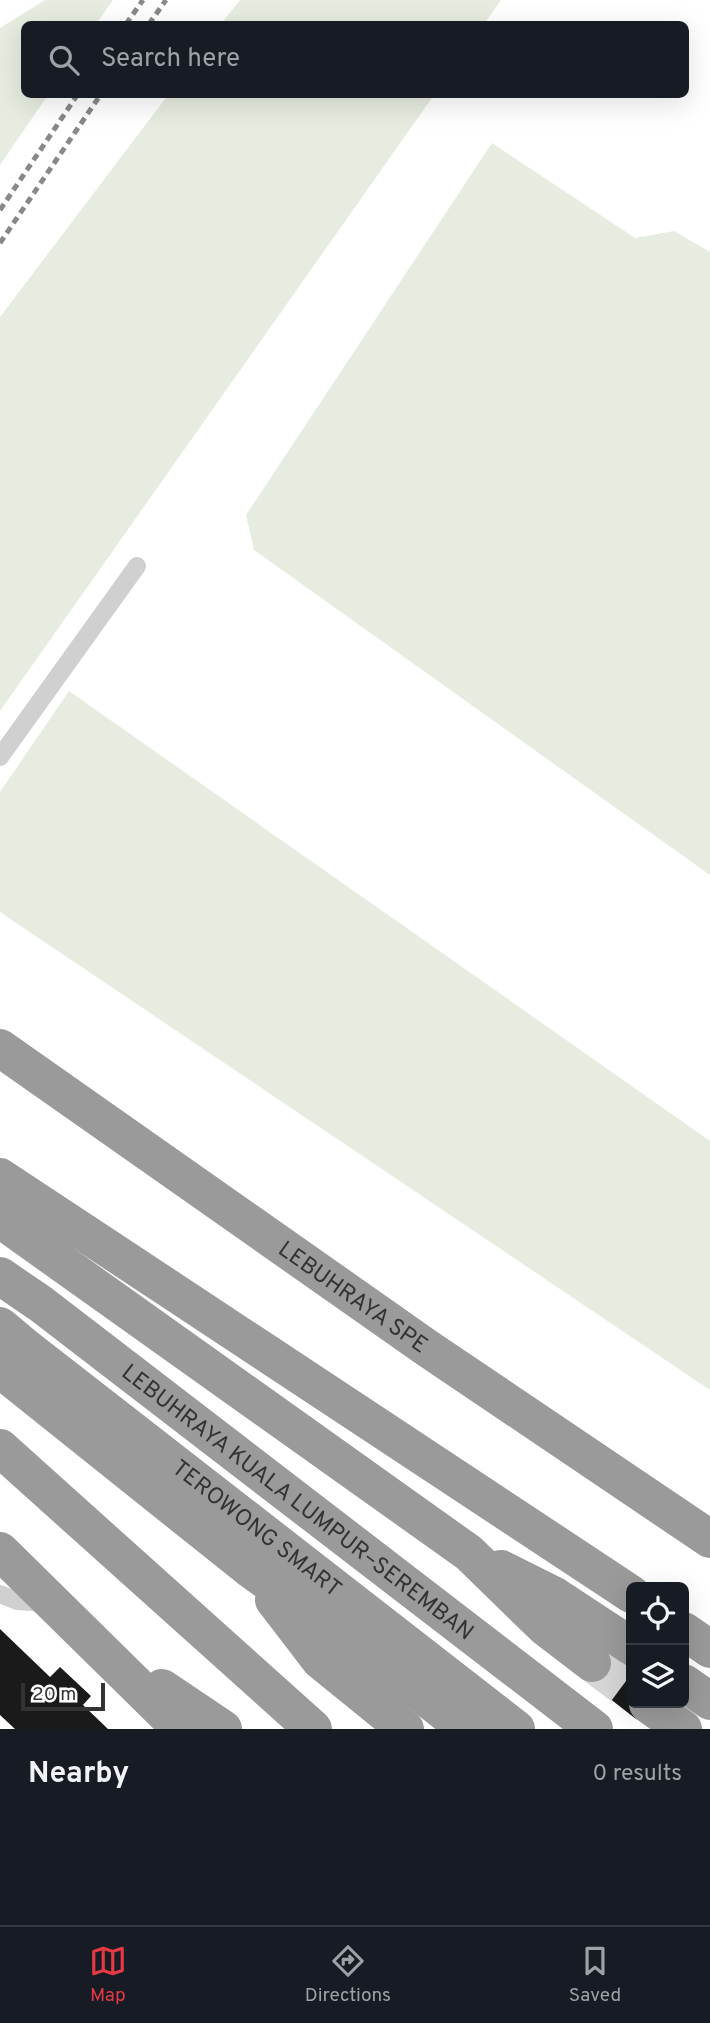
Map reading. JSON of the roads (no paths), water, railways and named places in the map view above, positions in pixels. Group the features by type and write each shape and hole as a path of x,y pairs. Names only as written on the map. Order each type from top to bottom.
{"highway":[{"name":"LEBUHRAYA SPE","path":"0,1023 439,1331 710,1515"},
{"name":"LEBUHRAYA SPE","path":"0,1048 427,1348 710,1539"},
{"path":"0,1177 626,1591"},
{"path":"0,1219 469,1553 555,1596 629,1645"},
{"name":"LEBUHRAYA KUALA LUMPUR–SEREMBAN","path":"0,1276 41,1304 594,1729"},
{"name":"TEROWONG SMART","path":"0,1326 516,1729"},
{"name":"TEROWONG SMART","path":"0,1369 249,1568 414,1687 466,1729"},
{"path":"0,1448 313,1729"},
{"path":"0,1551 181,1729"},
{"path":"469,1553 545,1628 592,1663"},
{"name":"TEROWONG SMART","path":"249,1568 320,1660 405,1729"},
{"path":"689,1634 710,1649"},
{"path":"93,1642 223,1729"},
{"path":"689,1686 710,1701"},
{"path":"654,1708 683,1729"}],"lane":[{"path":"0,757 137,566"},
{"path":"0,1594 16,1601 55,1603"}],"tunnel":[{"path":"592,1663 626,1688"}],"railway":[{"path":"128,21 143,0"},
{"path":"151,21 166,0"},
{"path":"0,210 75,98"},
{"path":"0,243 98,98"}]}
